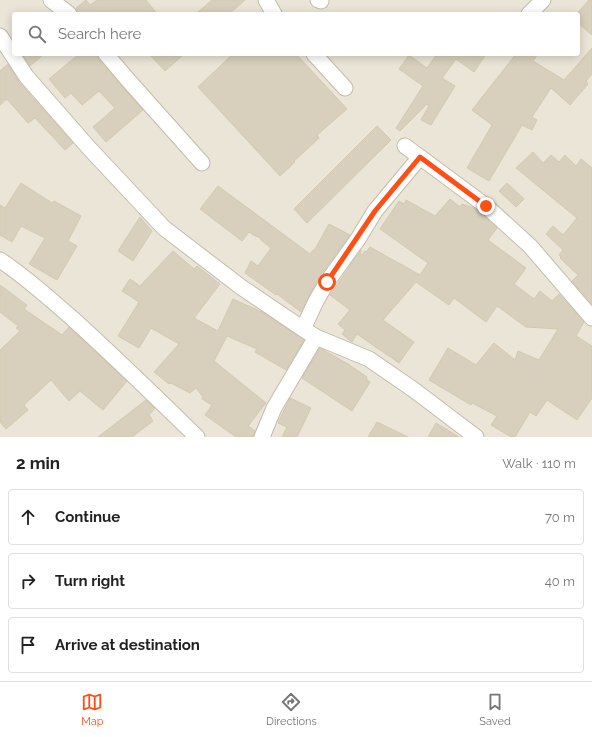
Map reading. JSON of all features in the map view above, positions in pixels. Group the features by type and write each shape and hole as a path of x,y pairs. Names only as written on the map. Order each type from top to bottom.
{"street":[{"path":"51,0 66,12"},
{"path":"266,0 273,12"},
{"path":"531,12 543,0"},
{"path":"0,36 12,54"},
{"path":"13,56 26,76 89,148 164,228 241,287 303,330 369,360 414,390 476,437"},
{"path":"108,56 202,163"},
{"path":"316,56 345,88"},
{"path":"404,146 486,206 530,246 592,318"},
{"path":"303,330 316,301 327,282 375,211 420,157"},
{"path":"0,260 27,280 77,322 197,437"},
{"path":"262,437 274,408 316,337"}],"shaded area":[{"path":"0,0 592,0 592,437 0,437"}],"building":[{"path":"86,0 90,5 97,0 146,0 155,12 77,12 76,8"},
{"path":"212,0 245,0 231,12 198,12"},
{"path":"589,0 592,0 592,35 580,25 580,12 578,12"},
{"path":"592,48 592,74 586,81 588,84 570,105 551,88 532,117 537,120 532,130 522,125 489,181 467,168 492,125 472,110 514,56 537,56 533,61 564,80"},
{"path":"23,56 42,56 30,66"},
{"path":"77,56 97,56 143,110 106,142 93,127 115,108 99,91 82,105 71,93 65,98 49,79"},
{"path":"151,56 182,56 165,71"},
{"path":"231,56 298,56 347,109 317,135 319,138 280,176 198,87"},
{"path":"408,56 427,68 436,56 485,56 474,72 456,59 442,78 455,86 431,125 421,120 429,106 427,104 400,131 396,128 423,86 399,69"},
{"path":"8,64 19,82 73,143 65,150 35,118 28,123 7,99 0,105 0,71"},
{"path":"377,126 391,140 307,223 294,209"},
{"path":"533,152 543,163 551,155 559,162 565,155 576,166 581,159 592,168 592,304 572,281 578,275 560,258 561,257 559,255 563,250 546,234 553,226 563,235 577,218 516,168"},
{"path":"21,183 52,203 54,201 81,216 68,241 77,246 57,280 29,264 45,238 21,226 12,242 0,235 0,205 5,208"},
{"path":"507,183 524,199 516,207 499,191"},
{"path":"218,186 310,254 313,250 314,251 329,224 350,235 319,277 301,312 245,273 251,261 258,266 271,248 257,236 249,232 242,241 200,209"},
{"path":"450,199 460,207 462,204 474,208 497,228 488,240 526,268 514,284 534,299 540,291 552,301 559,294 584,322 576,336 592,346 592,398 577,420 547,400 536,416 530,412 515,437 511,437 491,425 497,416 472,403 471,405 429,380 448,348 476,365 494,343 515,360 518,351 539,360 558,329 526,327 497,306 486,322 454,298 449,305 416,282 383,320 414,342 399,363 357,334 352,342 342,334 345,330 338,324 350,310 330,295 361,250 360,257 370,247 420,275 428,263 380,229 399,201 404,204 406,200 435,216"},
{"path":"140,217 152,231 133,261 118,251"},
{"path":"173,251 194,269 197,266 220,284 194,318 218,331 233,299 262,312 304,340 286,370 255,352 257,349 227,336 214,361 266,403 248,426 255,431 253,437 236,437 205,415 212,405 202,399 203,397 196,388 190,393 171,383 169,384 154,372 179,344 151,328 139,348 118,336 139,302 122,291 130,279 140,286"},
{"path":"0,285 27,305 24,309 62,335 69,327 127,381 103,410 80,391 69,401 51,380 24,405 28,410 6,429 0,422 0,350 20,331 16,328 18,326 0,312"},
{"path":"320,348 348,364 367,377 366,379 370,382 352,411 302,378"},
{"path":"290,398 311,408 297,437 282,437 287,427 278,423"},
{"path":"146,400 155,408 149,415 153,421 132,437 98,437"},
{"path":"377,422 408,437 368,437"},
{"path":"436,423 459,437 428,437"}],"route":[{"path":"327,282 358,239 375,211 420,157 486,206"}]}
